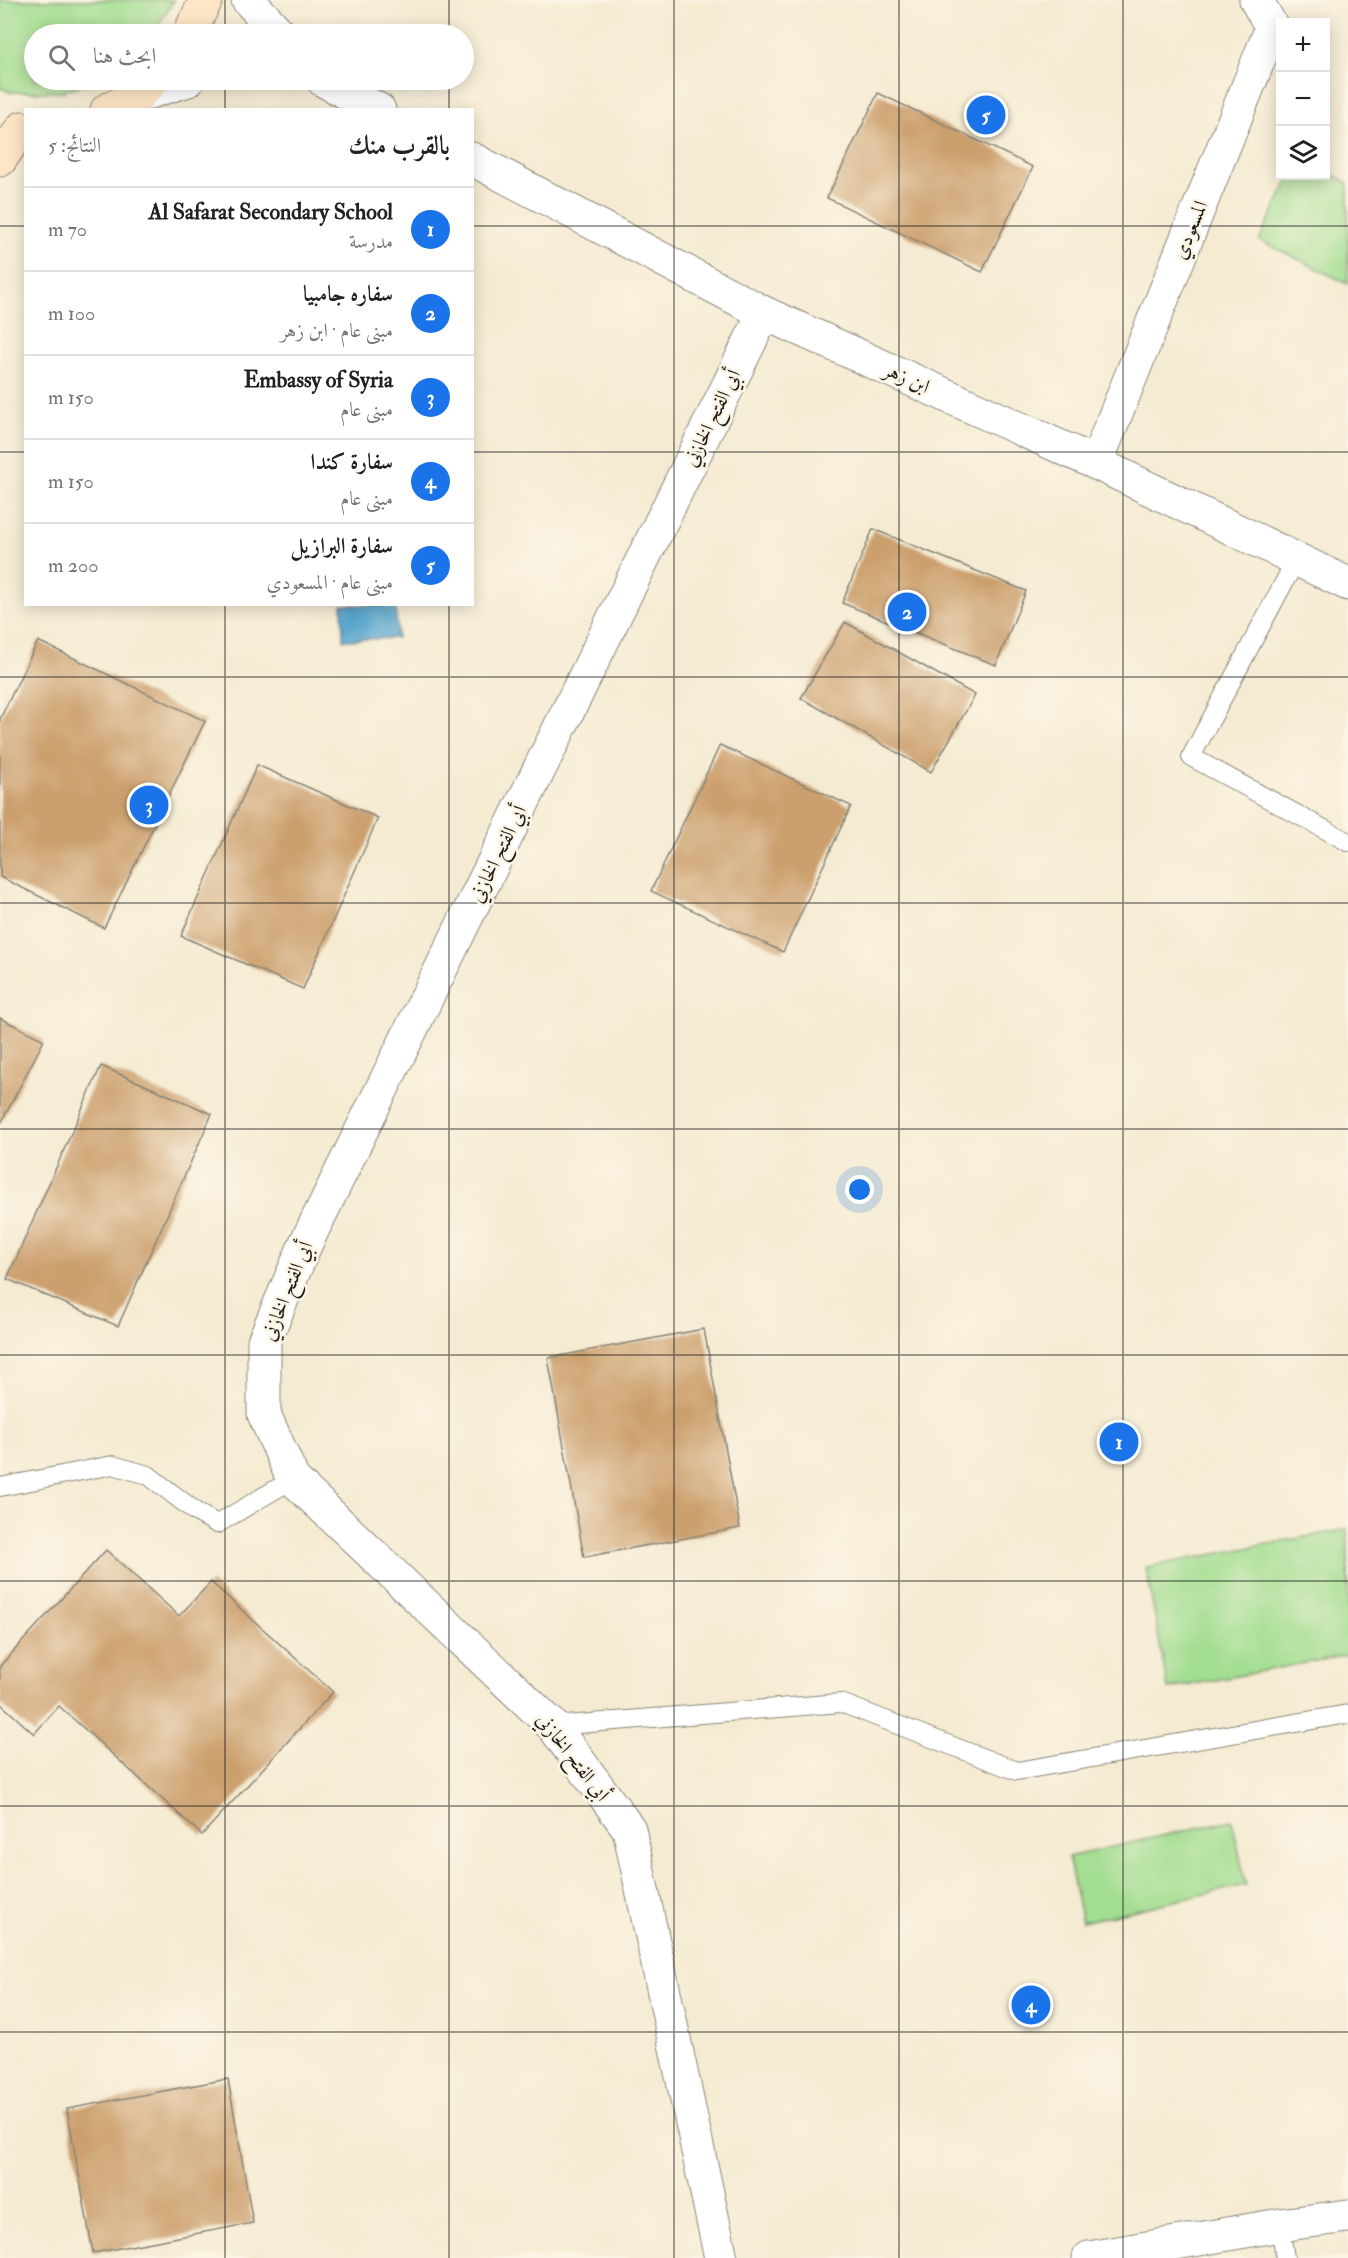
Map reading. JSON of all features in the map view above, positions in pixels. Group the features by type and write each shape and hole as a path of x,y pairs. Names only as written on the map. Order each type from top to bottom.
{"street":[{"path":"194,24 206,0"},
{"path":"248,0 271,24"},
{"name":"المسعودي","path":"1096,463 1272,27 1256,0"},
{"path":"110,108 142,90"},
{"path":"342,90 376,108"},
{"path":"0,160 16,126"},
{"name":"ابن زهر","path":"474,160 764,313 1096,463 1348,584"},
{"name":"أبي الفتح الخازني","path":"721,2258 629,1829 553,1726 293,1479 264,1414 264,1341 306,1243 764,313"},
{"path":"1089,2258 1280,2225 1348,2216"}],"lane":[{"path":"1296,560 1191,757 1348,842"},
{"path":"0,1487 113,1465 148,1475 196,1512 217,1524 293,1479"},
{"path":"553,1726 841,1703 1017,1770 1348,1714"},
{"path":"1280,2225 1285,2258"}],"green space":[{"path":"0,0 174,0 159,24 24,24 24,90 67,90 10,92 0,88"},
{"path":"1330,173 1348,183 1348,284 1259,240 1289,180 1330,180"},
{"path":"1348,1529 1348,1655 1168,1689 1146,1567"},
{"path":"1232,1820 1246,1885 1082,1922 1068,1857"}],"water":[{"path":"342,606 396,606 397,638 343,640"}],"building":[{"path":"878,93 1033,167 982,272 827,198"},
{"path":"873,529 1026,591 996,665 842,603"},
{"path":"845,622 975,695 931,772 801,698"},
{"path":"38,641 205,721 104,928 0,877 0,719"},
{"path":"720,745 851,806 783,952 651,891"},
{"path":"257,765 378,818 303,989 181,936"},
{"path":"0,1018 44,1040 0,1125"},
{"path":"101,1066 212,1114 118,1326 7,1279"},
{"path":"704,1329 740,1528 584,1557 548,1358"},
{"path":"106,1550 179,1616 211,1582 333,1692 202,1835 59,1706 34,1734 0,1703 0,1666"},
{"path":"228,2079 253,2223 93,2253 67,2109"}],"place":[{"name":"سفارة البرازيل","path":"986,115"},
{"name":"سفاره جامبيا","path":"907,612"},
{"name":"Embassy of Syria","path":"149,805"},
{"name":"Al Safarat Secondary School","path":"1119,1442"},
{"name":"سفارة كندا","path":"1031,2005"}]}
